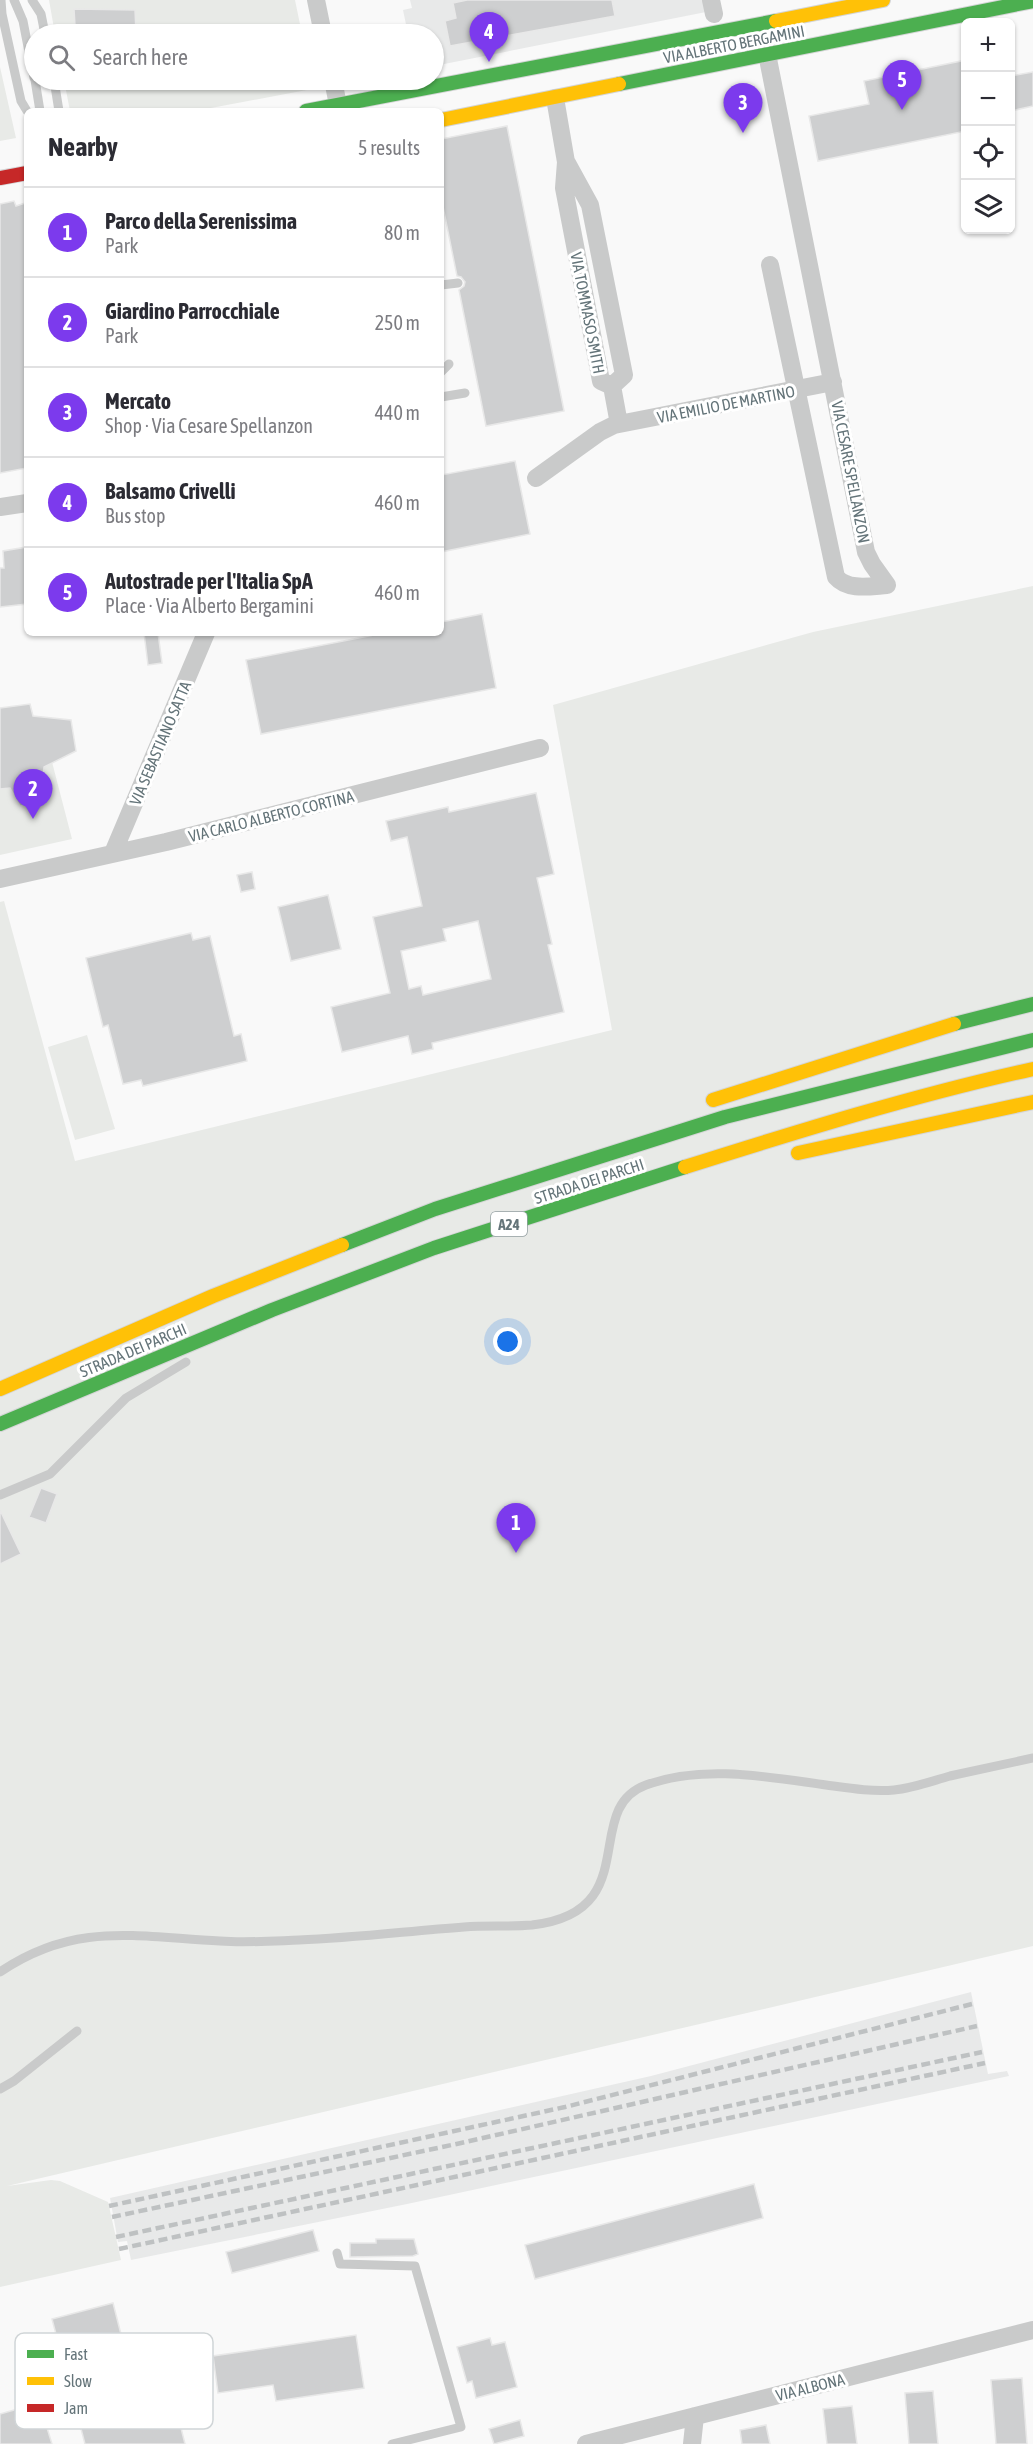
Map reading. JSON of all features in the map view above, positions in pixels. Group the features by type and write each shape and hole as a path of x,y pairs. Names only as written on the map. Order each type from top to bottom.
{"main road":[{"name":"VIA ALBERTO BERGAMINI","path":"444,119 555,98 765,39 883,0"},
{"name":"VIA ALBERTO BERGAMINI","path":"444,89 765,39 1033,1"},
{"name":"VIA ALBERTO BERGAMINI","path":"322,108 435,90"},
{"path":"0,178 24,174"},
{"path":"698,1105 959,1022 1033,1004"},
{"name":"STRADA DEI PARCHI","path":"0,1389 213,1296 435,1209 725,1118 1033,1040"},
{"name":"STRADA DEI PARCHI","path":"0,1424 273,1310 434,1248 773,1139 974,1082 1033,1069"},
{"path":"788,1155 1033,1102"},
{"path":"435,1209 538,1162"},
{"path":"591,1198 730,1168"}],"street":[{"path":"316,0 321,24"},
{"name":"VIA CESARE SPELLANZON","path":"765,39 866,552 887,585 850,585 842,583 836,577 771,266"},
{"path":"335,90 338,105"},
{"name":"VIA TOMMASO SMITH","path":"555,98 566,162 564,188 601,381 612,386 619,424"},
{"name":"VIA EMILIO DE MARTINO","path":"619,424 833,382"},
{"path":"536,478 604,430 619,424"},
{"path":"0,507 24,503"},
{"name":"VIA SEBASTIANO SATTA","path":"113,853 205,636"},
{"name":"VIA CARLO ALBERTO CORTINA","path":"0,879 166,842 540,748"},
{"name":"VIA ALBONA","path":"586,2444 1033,2330"},
{"path":"692,2444 694,2416"}],"lane":[{"path":"1,0 21,101 25,108"},
{"path":"14,0 24,26"},
{"path":"32,0 41,14 43,24"},
{"path":"37,90 40,108"},
{"path":"56,90 59,108"},
{"path":"444,285 458,283"},
{"path":"444,369 449,364"},
{"path":"444,396 465,393"},
{"path":"214,1345 273,1310"},
{"path":"0,1495 50,1474 126,1398 195,1357"},
{"path":"0,1972 30,1954 85,1936 149,1935 222,1941 300,1940 467,1926 532,1925 563,1918 582,1907 599,1889 607,1865 612,1826 622,1802 642,1786 671,1777 711,1773 857,1789 895,1790 1033,1758"},
{"path":"0,2089 14,2081 77,2031"},
{"path":"337,2253 340,2264 415,2266 461,2427 392,2444"}],"shaded area":[{"path":"49,0 295,0 300,24 53,24"},
{"path":"410,0 704,0 706,12 444,64 444,24 406,24 403,10 412,8"},
{"path":"0,67 16,138 0,141"},
{"path":"66,90 307,90 211,108 69,108"},
{"path":"1033,586 1033,1946 7,2186 51,2180 60,2181 108,2202 121,2260 0,2287 0,902 4,901 75,1161 612,1030 553,705 813,632"},
{"path":"52,762 72,839 0,855 0,789 10,788 20,806 39,804 44,767"},
{"path":"87,1035 115,1129 75,1140 48,1047"},
{"path":"971,1992 988,2074 1007,2071 1009,2076 407,2204 131,2260 127,2241 118,2242 110,2198 651,2076"}],"building":[{"path":"467,0 612,0 615,16 450,46 445,21 456,18 453,3"},
{"path":"74,9 135,10 136,24 75,24"},
{"path":"961,61 961,132 818,161 809,116 869,104 864,81"},
{"path":"1033,72 1033,106 1015,110 1015,75"},
{"path":"507,126 564,411 486,426 459,290 465,282 457,276 444,212 444,138"},
{"path":"14,201 16,206 24,203 24,469 0,473 0,204"},
{"path":"515,461 530,534 444,551 444,474"},
{"path":"24,548 24,604 0,607 0,568 4,568 3,551"},
{"path":"482,614 496,688 261,734 246,660 369,636 444,636 444,621"},
{"path":"144,636 158,636 162,663 148,665"},
{"path":"30,704 33,716 71,720 76,751 44,767 40,804 20,806 10,788 0,789 0,708"},
{"path":"536,793 554,874 537,878 552,944 548,945 564,1012 432,1043 433,1049 412,1054 408,1036 342,1052 331,1007 390,993 373,917 422,906 407,837 391,841 386,821 448,807 449,812","holes":["478,921 491,979 423,995 421,986 409,989 401,951 446,941 443,929"]},
{"path":"252,872 255,889 241,892 237,875"},
{"path":"328,895 341,949 291,961 278,907"},
{"path":"191,933 193,940 210,936 234,1036 241,1034 247,1061 143,1086 141,1080 123,1084 108,1025 103,1027 86,958"},
{"path":"41,1488 57,1494 46,1523 29,1517"},
{"path":"0,1510 21,1554 0,1564"},
{"path":"754,2184 763,2218 535,2279 525,2245"},
{"path":"313,2230 319,2251 232,2273 226,2252"},
{"path":"376,2239 414,2239 418,2254 350,2257 350,2243 376,2243"},
{"path":"113,2303 121,2333 56,2333 52,2319"},
{"path":"356,2335 364,2388 276,2401 273,2385 218,2393 213,2356"},
{"path":"490,2338 492,2345 505,2342 517,2387 476,2398 472,2381 467,2383 457,2347"},
{"path":"1022,2378 1027,2444 996,2444 991,2380"},
{"path":"933,2391 938,2444 909,2444 905,2393"},
{"path":"852,2406 857,2444 827,2444 823,2409"},
{"path":"15,2410 15,2429 47,2429 52,2444 0,2444 0,2414"},
{"path":"520,2420 524,2436 494,2444 489,2429"},
{"path":"766,2425 770,2444 742,2444 740,2430"},
{"path":"81,2429 181,2429 185,2444 85,2444"}],"railway":[{"path":"109,2206 565,2107 972,2004"},
{"path":"112,2217 461,2143 977,2026"},
{"path":"116,2237 982,2052"},
{"path":"119,2249 985,2063"}],"traffic: fast":[{"path":"619,84 1033,1"},
{"path":"444,85 776,21"},
{"path":"322,108 416,90"},
{"path":"954,1024 1033,1004"},
{"path":"342,1245 435,1209 725,1117 1033,1040"},
{"path":"0,1424 272,1310 434,1248 685,1167"}],"traffic: slow":[{"path":"776,21 883,0"},
{"path":"444,119 619,84"},
{"path":"713,1100 954,1024"},
{"path":"685,1167 901,1102 1033,1069"},
{"path":"798,1153 1033,1102"},
{"path":"0,1389 213,1296 342,1245"}],"traffic: jam":[{"path":"0,178 24,174"}],"place":[{"name":"Balsamo Crivelli","path":"489,62"},
{"name":"Autostrade per l'Italia SpA","path":"902,110"},
{"name":"Mercato","path":"743,133"},
{"name":"Giardino Parrocchiale","path":"33,819"},
{"name":"Parco della Serenissima","path":"516,1553"}]}
